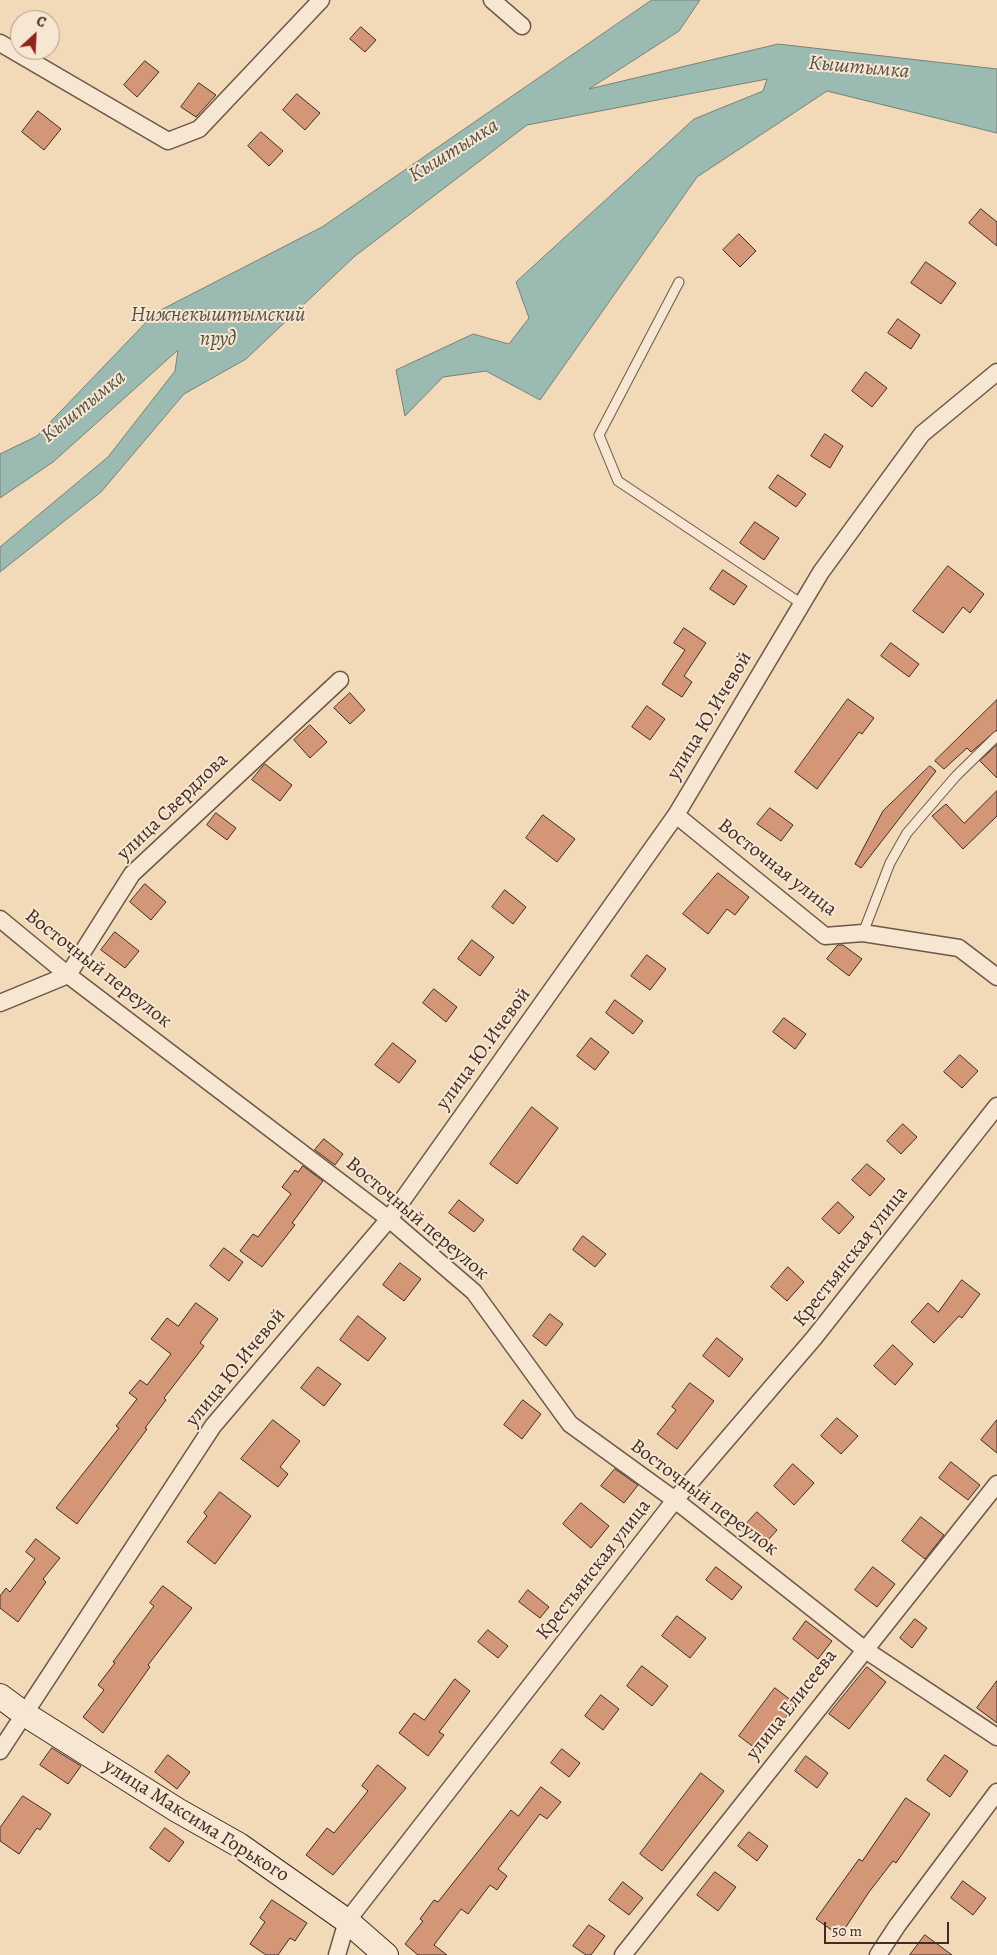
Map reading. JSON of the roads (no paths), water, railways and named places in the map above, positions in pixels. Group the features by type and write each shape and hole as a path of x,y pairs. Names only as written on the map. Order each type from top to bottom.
{"street":[{"path":"0,43 168,141 199,130 321,0"},
{"path":"492,0 522,26"},
{"name":"улица Ю.Ичевой","path":"0,1751 23,1713 213,1426 389,1219 676,815 821,572 922,434 997,372"},
{"name":"улица Свердлова","path":"68,975 132,874 340,680"},
{"name":"Восточная улица","path":"676,815 825,936 863,934 959,948 997,977"},
{"name":"Восточный переулок","path":"0,919 68,975 389,1219 474,1292 570,1424 675,1500 864,1649 997,1737"},
{"path":"0,1003 68,975"},
{"name":"Крестьянская улица","path":"337,1955 347,1921 675,1500 814,1338 997,1106"},
{"name":"улица Елисеева","path":"622,1955 997,1484"},
{"name":"улица Максима Горького","path":"0,1696 23,1713 178,1810 239,1845 347,1921 386,1955"},
{"path":"878,1955 897,1926 997,1792"}],"lane":[{"path":"679,282 599,435 618,481 802,604"},
{"path":"863,934 890,863 907,833 956,776 997,736"}],"water":[{"name":"Нижнекыштымский пруд","path":"652,0 700,0 679,31 589,89 778,44 997,69 997,133 827,91 697,177 540,400 486,371 443,377 405,416 396,370 473,334 509,344 529,318 516,282 694,119 763,91 767,79 527,125 355,256 246,359 184,394 101,492 0,572 0,547 108,457 175,371 178,350 53,462 0,498 0,454 37,436 155,313 322,227"}],"water label":[{"name":"Кыштымка","path":"859,68"},
{"name":"Кыштымка","path":"454,151"},
{"name":"Кыштымка","path":"84,407"}]}
